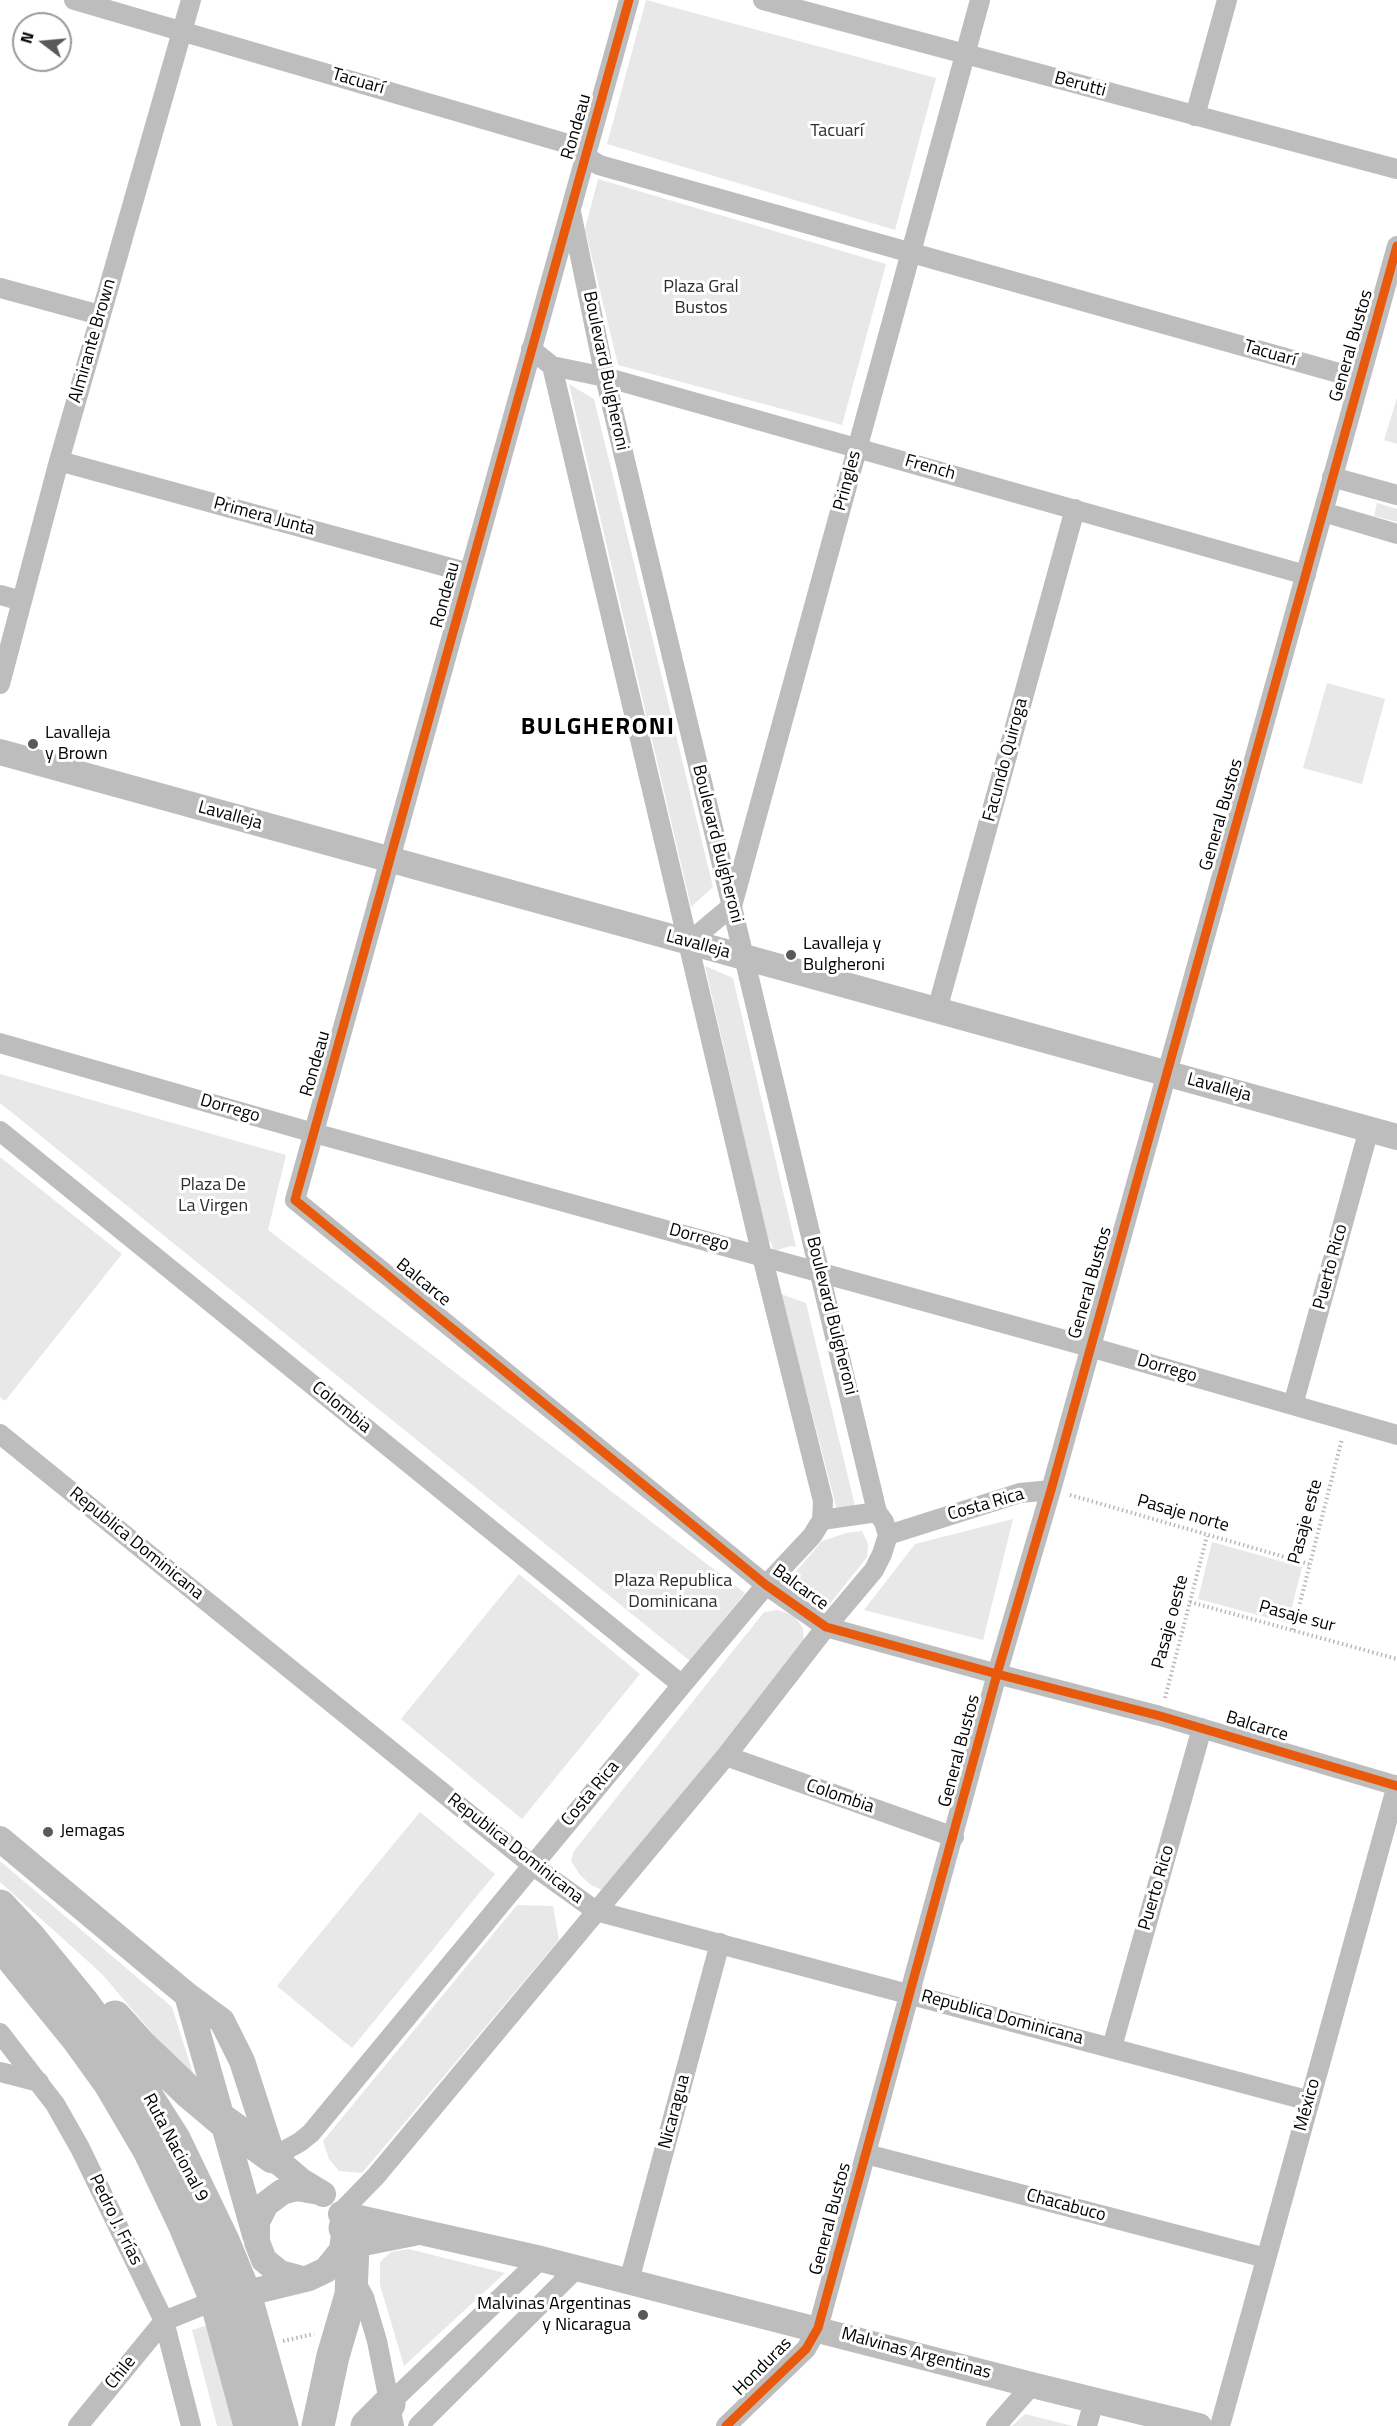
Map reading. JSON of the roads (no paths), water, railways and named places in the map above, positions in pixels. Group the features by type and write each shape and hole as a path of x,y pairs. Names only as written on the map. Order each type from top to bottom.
{"highway":[{"name":"Ruta Nacional 9","path":"0,1906 14,1940 83,2003 154,2105 174,2139 196,2185 230,2297 282,2426"},
{"path":"14,1940 86,1983 142,2047 223,2121 283,2166"},
{"path":"318,2426 351,2295 345,2241"},
{"name":"Ruta Nacional 9","path":"230,2297 250,2426"}],"street":[{"name":"Tacuarí","path":"74,0 565,142 598,165 1360,379"},
{"name":"Almirante Brown","path":"0,684 59,461 191,0"},
{"name":"Rondeau","path":"295,1200 629,0"},
{"name":"Berutti","path":"763,0 1397,169"},
{"name":"Pringles","path":"732,906 980,0"},
{"path":"1195,116 1227,0"},
{"name":"Boulevard Bulgheroni","path":"571,210 605,377 878,1512"},
{"name":"General Bustos","path":"818,2328 997,1674 1051,1490 1397,246"},
{"path":"0,288 100,315"},
{"path":"187,1995 259,2251 271,2268 289,2277 309,2278 326,2270 345,2241 376,2176 726,1756 826,1627 874,1570 888,1535 878,1512 822,1520 823,1501 762,1256 552,366 531,349"},
{"name":"French","path":"552,366 605,377 1306,575"},
{"name":"Primera Junta","path":"59,461 470,573"},
{"path":"1332,477 1397,495"},
{"name":"Facundo Quiroga","path":"937,1010 1075,509"},
{"path":"1323,512 1397,534"},
{"path":"0,596 22,601"},
{"name":"Lavalleja","path":"0,752 1397,1137"},
{"path":"688,943 732,906"},
{"name":"Dorrego","path":"0,1042 314,1133 1090,1347 1397,1435"},
{"name":"Puerto Rico","path":"1293,1406 1369,1129"},
{"name":"Colombia","path":"0,1131 682,1685"},
{"name":"Balcarce","path":"295,1200 766,1585 826,1627 1160,1716 1397,1786"},
{"name":"Republica Dominicana","path":"0,1434 532,1864 596,1911 1310,2101"},
{"name":"Costa Rica","path":"888,1535 1020,1493 1051,1490"},
{"name":"Costa Rica","path":"283,2166 682,1685 766,1585 812,1536 822,1520"},
{"name":"Puerto Rico","path":"1112,2047 1202,1728"},
{"name":"Colombia","path":"726,1756 954,1837"},
{"name":"México","path":"1220,2426 1397,1786"},
{"path":"0,1839 187,1995 222,2021 232,2037 283,2166 330,2199 364,2296 376,2341 384,2419"},
{"name":"Nicaragua","path":"629,2281 720,1943"},
{"name":"Pedro J. Frías","path":"0,2033 55,2104 80,2148 164,2320 191,2426"},
{"path":"0,2072 39,2082"},
{"name":"Costa Rica","path":"273,2197 283,2166 300,2142 311,2133"},
{"name":"Chacabuco","path":"866,2154 1266,2258"},
{"path":"257,2242 257,2222 266,2204 273,2197 297,2188 322,2194"},
{"name":"Malvinas Argentinas","path":"345,2241 424,2230 1199,2426"},
{"path":"384,2419 541,2259"},
{"path":"418,2426 577,2268"},
{"path":"164,2320 230,2297 299,2278"},
{"name":"Chile","path":"78,2426 164,2320"},
{"name":"Honduras","path":"726,2426 806,2349 818,2328"},
{"path":"996,2426 1032,2385"},
{"path":"1087,2426 1094,2401"}],"place":[{"name":"Lavalleja y Brown","path":"33,744"},
{"name":"Lavalleja y Bulgheroni","path":"791,955"},
{"name":"Jemagas","path":"48,1832"},
{"name":"Malvinas Argentinas y Nicaragua","path":"643,2315"}],"district":[{"name":"BULGHERONI","path":"598,728"}],"park label":[{"name":"Plaza Gral Bustos","path":"701,298"},
{"name":"Plaza De La Virgen","path":"213,1196"},
{"name":"Plaza Republica Dominicana","path":"673,1592"}]}
